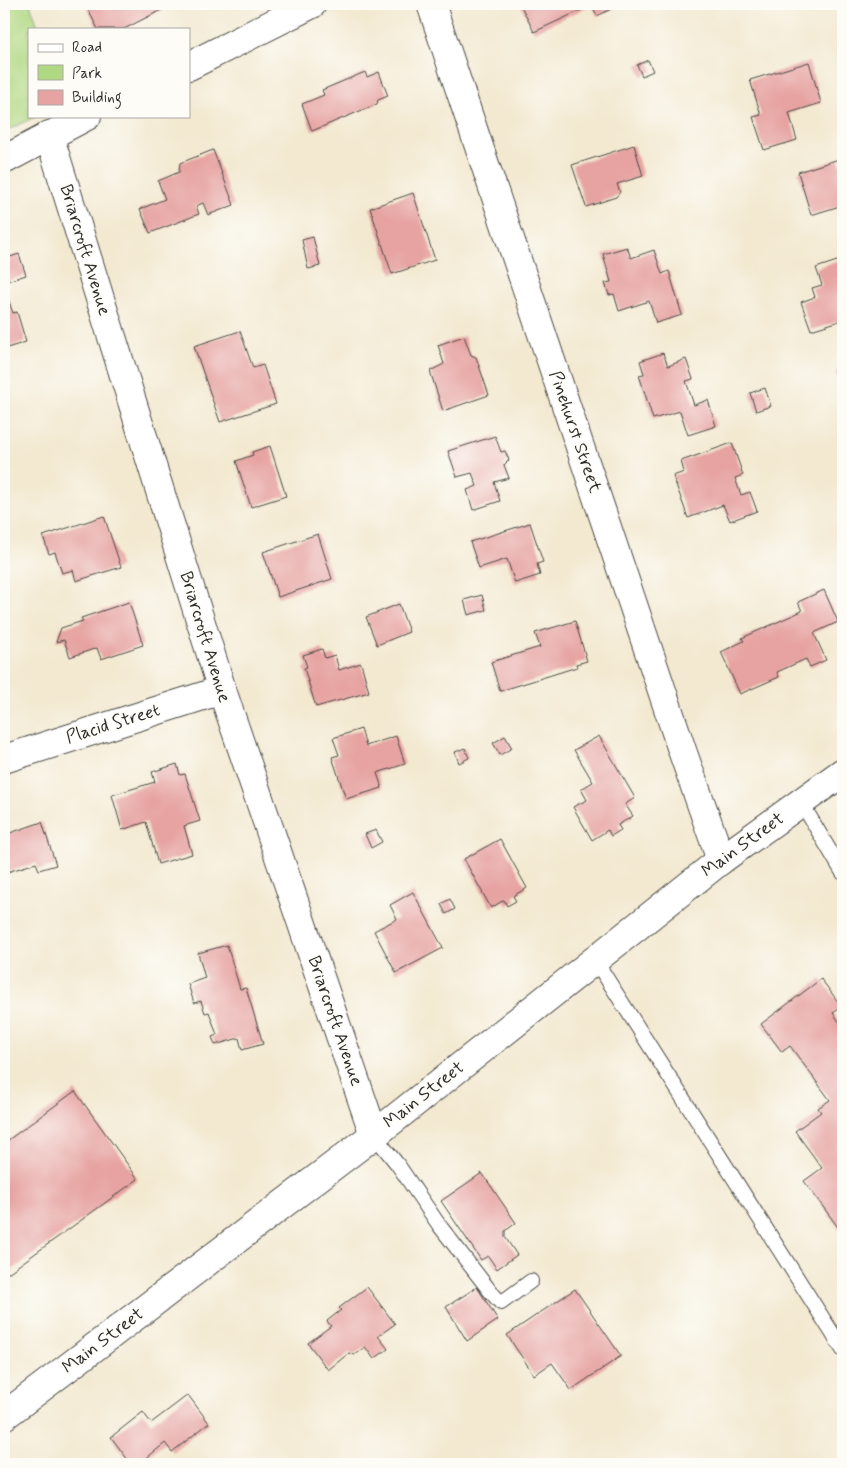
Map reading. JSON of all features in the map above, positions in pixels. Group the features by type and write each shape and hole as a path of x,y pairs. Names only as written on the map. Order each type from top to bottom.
{"street":[{"path":"190,65 312,4"},
{"name":"Pinehurst Street","path":"431,4 683,754 721,860"},
{"path":"4,160 83,118"},
{"name":"Briarcroft Avenue","path":"50,135 222,690 374,1135"},
{"name":"Placid Street","path":"4,758 222,690"},
{"name":"Main Street","path":"4,1416 374,1135 721,860 843,772"}],"lane":[{"path":"801,802 843,873"},
{"path":"595,960 843,1350"},
{"path":"374,1135 398,1165 449,1239 501,1303 531,1281"}],"green space":[{"path":"4,4 30,4 39,28 28,28 28,118 33,118 10,129 4,109"}],"building":[{"path":"85,4 173,4 126,28 97,28"},
{"path":"520,4 621,4 597,16 592,5 534,32"},
{"path":"648,60 653,71 642,76 637,65"},
{"path":"809,62 821,103 789,113 797,140 764,150 753,117 761,115 750,80"},
{"path":"365,72 367,77 379,72 388,96 378,100 377,104 312,131 302,104 324,95 322,90"},
{"path":"634,145 643,176 617,184 620,192 616,197 586,207 572,165"},
{"path":"213,150 234,205 208,215 203,203 196,206 199,214 150,233 140,209 165,199 158,181 179,172 180,163"},
{"path":"839,159 843,173 843,205 811,215 798,172"},
{"path":"413,193 435,260 392,274 370,208"},
{"path":"313,237 320,266 308,269 302,240"},
{"path":"627,247 631,258 654,250 662,274 669,271 682,315 656,323 649,301 619,311 614,294 609,295 605,283 611,282 603,254"},
{"path":"19,254 26,275 4,282 4,259"},
{"path":"843,259 843,320 811,330 801,302 815,297 812,288 822,285 816,268"},
{"path":"4,287 13,313 17,312 26,342 4,349"},
{"path":"240,331 253,368 263,365 276,404 220,422 194,346"},
{"path":"464,336 471,355 476,357 489,395 443,411 430,371 444,364 438,345"},
{"path":"663,353 668,366 686,359 693,379 686,381 694,405 708,400 716,426 688,435 680,411 653,419 639,375 644,374 640,361"},
{"path":"843,369 843,391 835,372"},
{"path":"765,388 771,406 756,411 750,393"},
{"path":"495,436 501,452 505,451 509,460 504,465 509,478 494,482 500,501 473,510 467,490 477,486 472,473 457,477 448,451"},
{"path":"732,443 743,475 735,478 741,495 750,492 757,511 730,521 723,505 688,518 673,476 684,472 681,461"},
{"path":"270,446 286,496 251,507 236,461 253,455 252,452"},
{"path":"104,516 121,567 76,581 73,570 62,573 55,552 49,554 43,536"},
{"path":"530,523 543,562 537,564 540,575 515,583 507,559 479,568 470,542"},
{"path":"318,534 332,579 278,597 263,552"},
{"path":"824,590 838,622 814,633 826,660 810,667 806,659 777,672 779,677 740,694 721,652 744,641 742,638 802,611 798,602"},
{"path":"482,595 486,610 468,615 464,600"},
{"path":"129,602 143,645 101,659 97,648 70,657 64,640 56,642 61,628 83,621 81,618"},
{"path":"399,604 409,632 377,645 366,617"},
{"path":"575,621 587,661 576,664 577,667 500,691 491,662 540,647 535,633"},
{"path":"322,649 325,658 335,655 339,670 361,663 369,692 316,707 304,668 307,667 303,655"},
{"path":"361,729 366,746 396,736 405,764 377,773 382,788 346,799 332,757 339,755 333,738"},
{"path":"505,736 512,748 500,755 493,743"},
{"path":"599,736 635,798 625,804 633,816 618,825 621,830 611,836 608,830 592,840 573,807 587,800 581,789 593,782 574,750"},
{"path":"465,748 469,758 459,763 455,752"},
{"path":"177,764 180,775 185,774 200,821 184,826 192,854 158,864 146,822 122,830 112,795 155,782 152,772"},
{"path":"42,822 56,865 39,870 36,863 4,873 4,835"},
{"path":"376,830 382,842 371,848 365,834"},
{"path":"500,839 527,888 513,896 516,901 507,906 504,900 491,908 464,859"},
{"path":"413,892 443,948 396,973 374,931 397,919 390,905"},
{"path":"450,899 455,909 446,914 441,904"},
{"path":"227,945 240,989 246,988 263,1044 242,1050 239,1038 215,1045 212,1037 217,1035 209,1012 205,1013 201,1001 194,1003 188,984 205,978 198,953"},
{"path":"821,979 842,1007 833,1013 843,1027 843,1234 804,1181 822,1168 795,1131 821,1112 818,1108 830,1100 790,1046 782,1052 761,1024"},
{"path":"75,1091 138,1179 4,1276 4,1143"},
{"path":"482,1173 516,1223 505,1231 505,1237 517,1255 497,1269 488,1256 481,1260 441,1201"},
{"path":"367,1287 395,1324 378,1336 388,1349 374,1359 365,1347 354,1355 349,1353 328,1370 308,1343 331,1326 327,1321 341,1310 339,1308"},
{"path":"477,1287 498,1320 467,1341 446,1307"},
{"path":"575,1289 621,1356 571,1390 552,1363 534,1375 507,1335"},
{"path":"188,1395 209,1423 172,1452 165,1443 143,1461 146,1464 131,1464 111,1437 143,1412 151,1423"}]}
